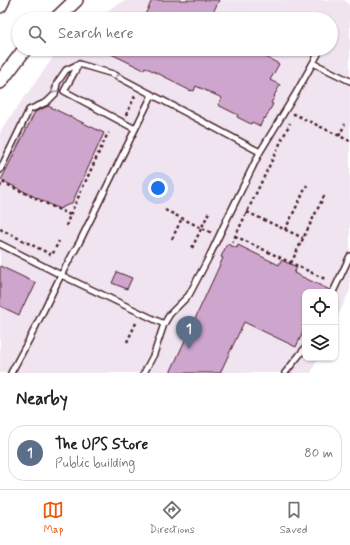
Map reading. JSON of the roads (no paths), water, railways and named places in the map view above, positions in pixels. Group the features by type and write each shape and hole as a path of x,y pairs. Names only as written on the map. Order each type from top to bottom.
{"street":[{"path":"0,6 3,0"},
{"path":"63,12 76,0"},
{"path":"0,82 20,56"}],"lane":[{"path":"144,373 154,354 164,324 170,314 189,296 260,152 317,56"},
{"path":"313,63 350,81"},
{"path":"0,170 29,110 48,102 55,94 57,83 66,70 79,64 113,74 260,152"},
{"path":"79,64 64,91 135,129"},
{"path":"11,373 79,243 152,95"},
{"path":"0,244 164,324"},
{"path":"334,289 350,256"},
{"path":"285,373 302,352"}],"place":[{"name":"The UPS Store","path":"189,349"}]}
